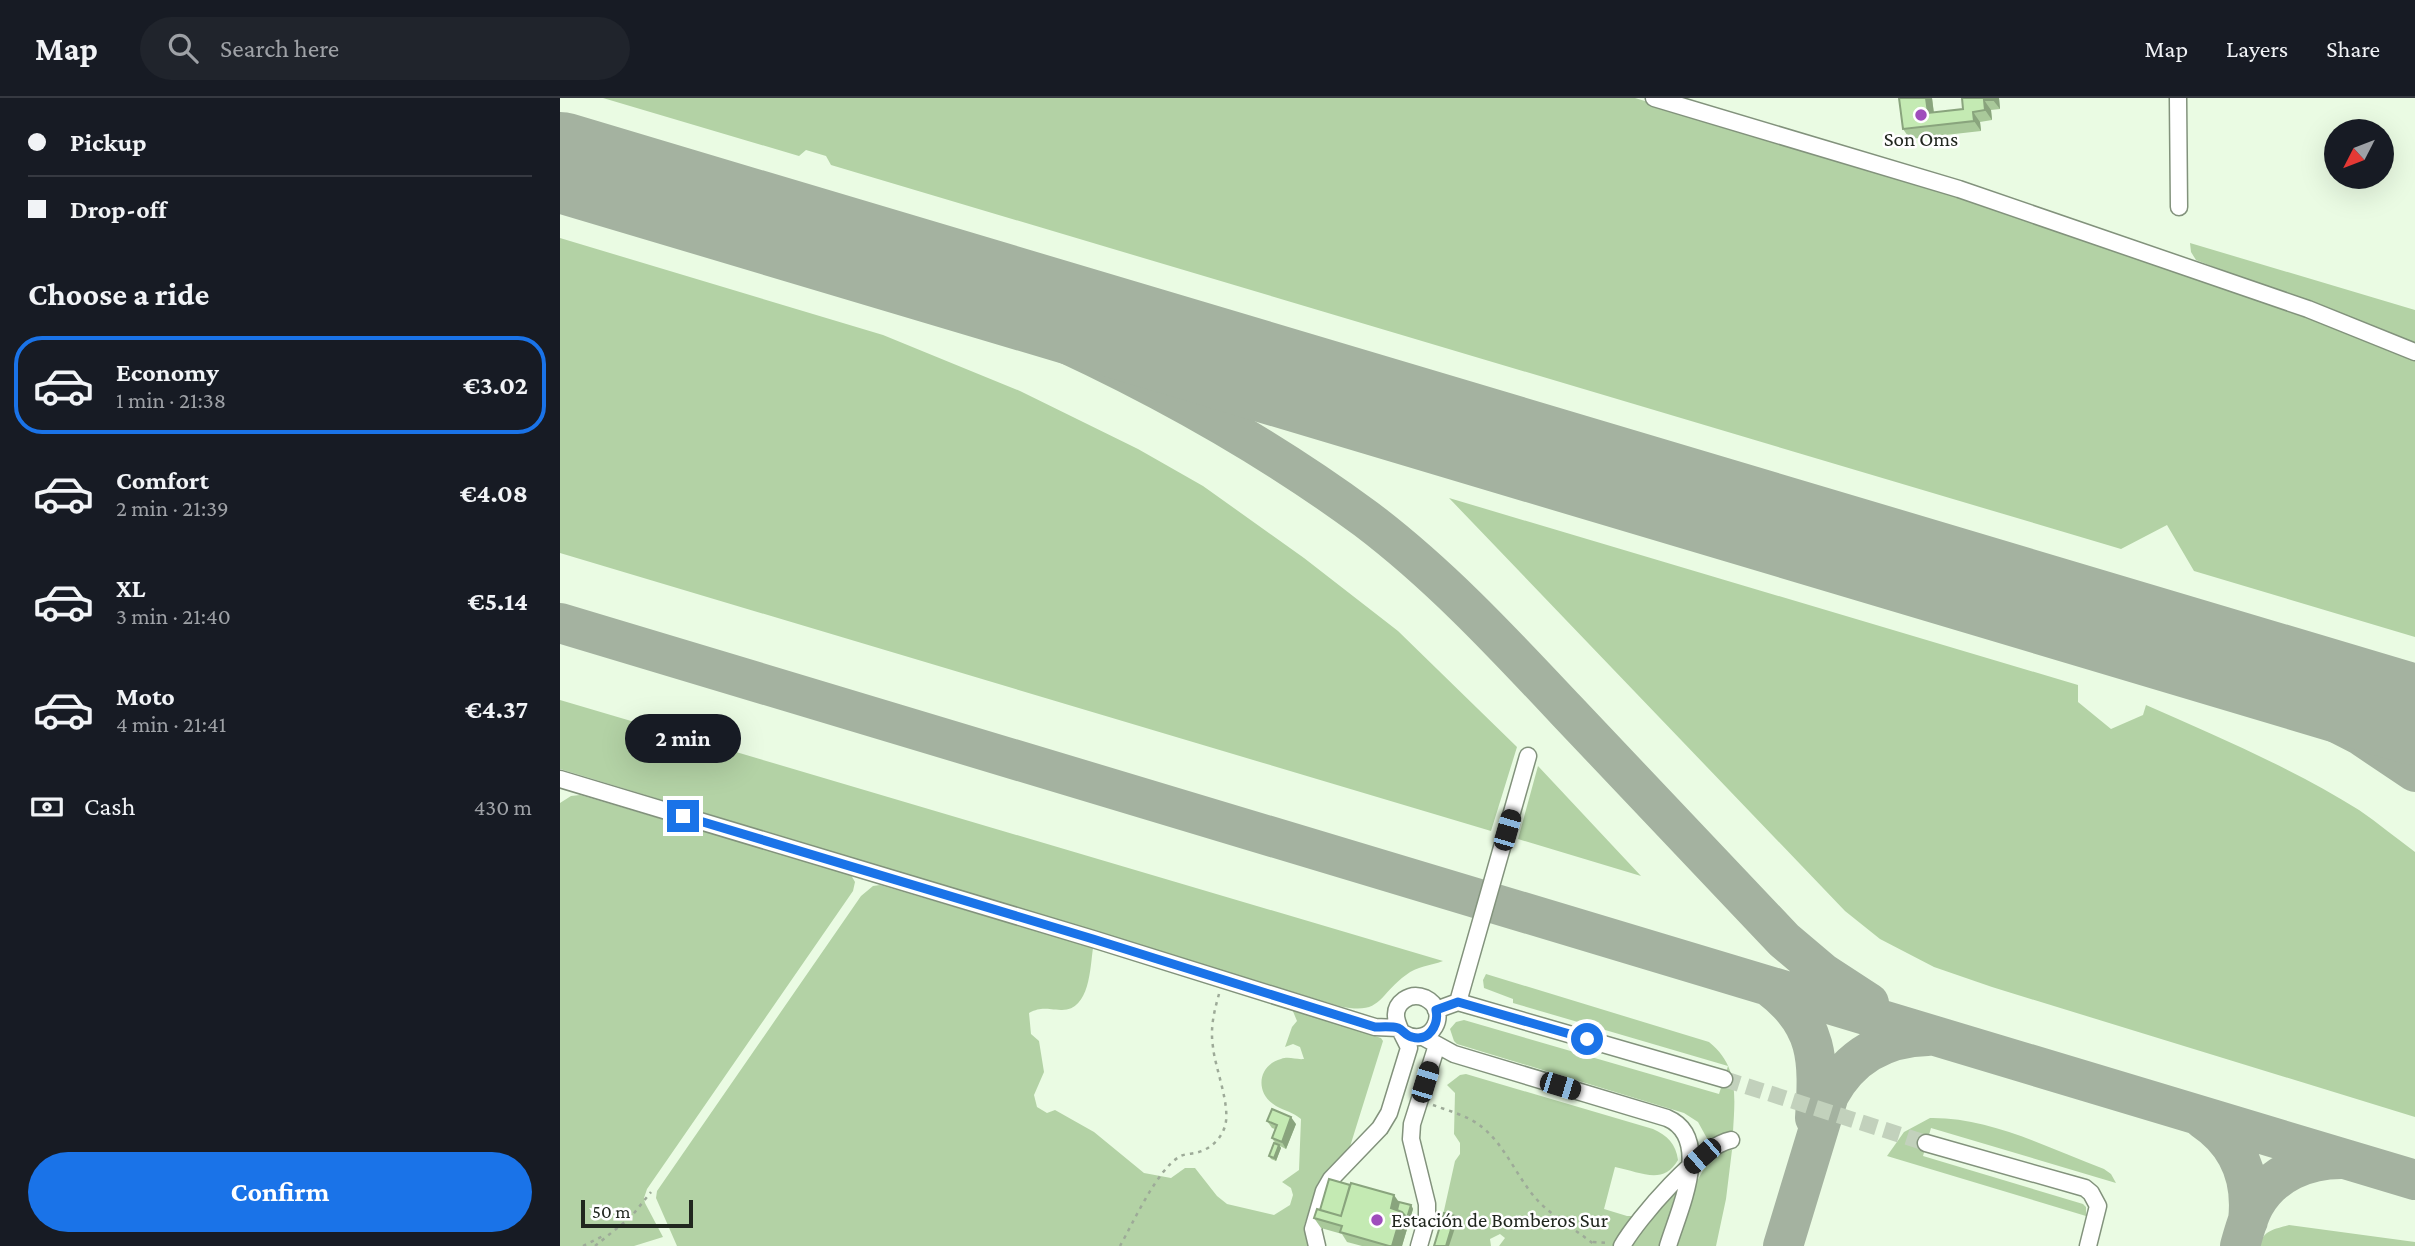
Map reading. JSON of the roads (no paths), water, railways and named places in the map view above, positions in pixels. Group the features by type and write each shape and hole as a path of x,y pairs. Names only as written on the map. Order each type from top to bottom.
{"street":[{"path":"1654,98 1959,189 2308,309 2415,352"},
{"path":"2178,98 2179,207"},
{"path":"1458,1002 1528,756"},
{"path":"560,779 1375,1027 1401,1030 1454,1054 1673,1121 1688,1140 1692,1156 1668,1246"},
{"path":"1317,1246 1313,1229 1324,1192 1331,1179 1380,1128 1389,1114 1409,1048 1395,1014 1407,998 1414,996 1427,999 1436,1010 1437,1023 1429,1034 1419,1100 1412,1124 1411,1139 1427,1204 1427,1218 1419,1246"},
{"path":"1436,1010 1458,1002 1724,1079"},
{"path":"1622,1246 1668,1187 1710,1150 1731,1140"},
{"path":"1926,1143 2085,1188 2098,1206 2088,1246"}],"tunnel":[{"path":"1724,1079 1926,1143"}],"place":[{"name":"Son Oms","path":"1921,115"},
{"name":"Estación de Bomberos Sur","path":"1377,1220"}]}
